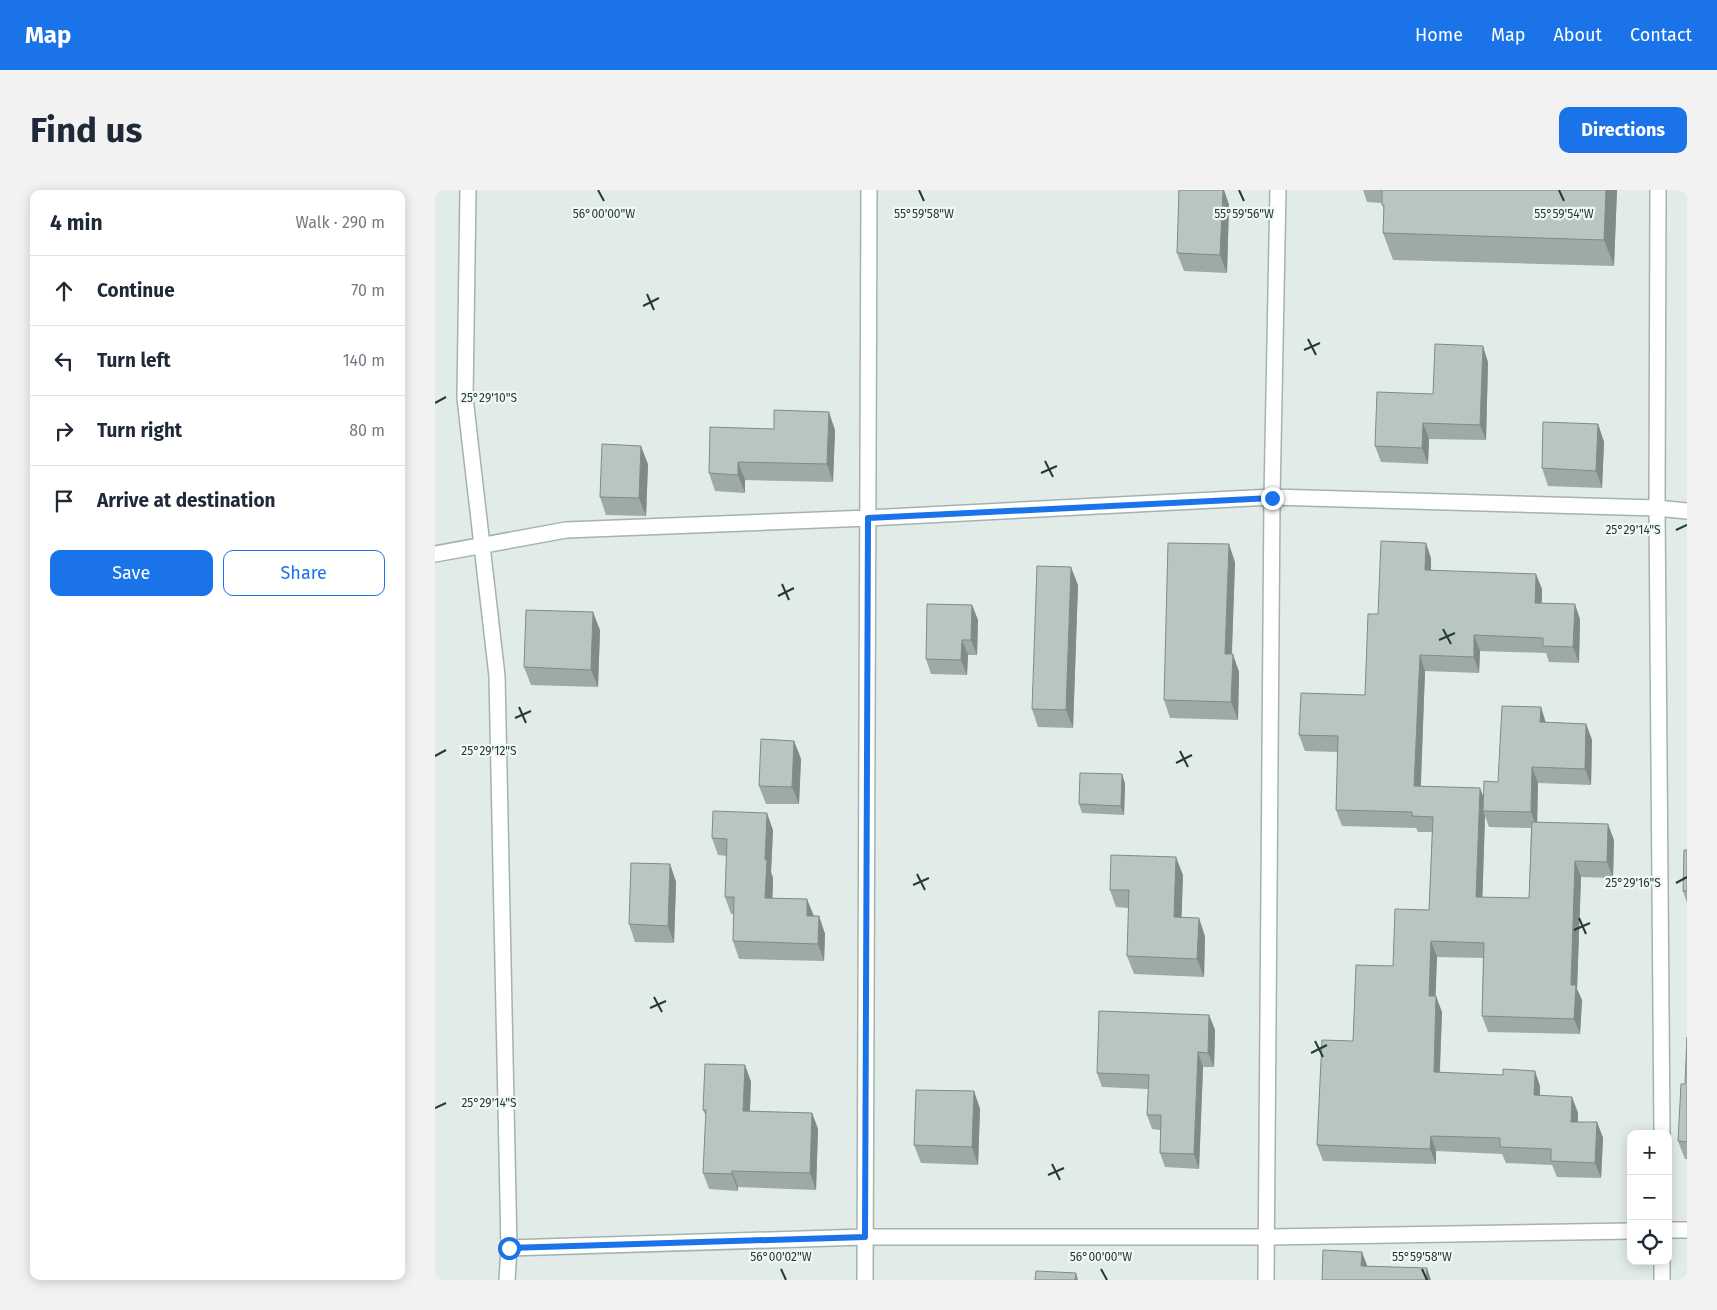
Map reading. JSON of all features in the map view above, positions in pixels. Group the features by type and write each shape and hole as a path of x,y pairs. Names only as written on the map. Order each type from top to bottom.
{"street":[{"path":"469,190 465,398 497,676 509,1248 507,1280"},
{"path":"865,1280 869,190"},
{"path":"1266,1280 1272,498 1278,190"},
{"path":"1659,190 1657,508 1661,1130"},
{"path":"435,554 566,530 868,518 1272,498 1657,508 1687,511"},
{"path":"1672,1230 1687,1230"},
{"path":"509,1248 865,1237 1266,1237 1627,1231"},
{"path":"1662,1265 1662,1280"}],"building":[{"path":"1179,190 1223,190 1220,255 1177,253"},
{"path":"1382,190 1606,190 1604,240 1383,233 1384,205 1382,205"},
{"path":"1435,344 1483,346 1480,425 1423,423 1422,448 1375,446 1377,392 1433,394"},
{"path":"774,410 829,412 827,464 738,462 738,475 709,473 710,427 774,429"},
{"path":"1543,422 1598,424 1596,471 1542,468"},
{"path":"602,444 641,446 639,498 600,497"},
{"path":"1381,541 1426,543 1425,570 1536,574 1535,603 1575,604 1573,647 1543,646 1543,638 1474,635 1474,657 1420,655 1414,786 1480,788 1476,897 1529,898 1532,822 1608,824 1607,862 1575,861 1571,985 1576,985 1574,1019 1482,1016 1484,943 1431,941 1429,996 1436,996 1434,1072 1503,1075 1503,1069 1535,1071 1534,1095 1572,1097 1571,1122 1597,1122 1595,1163 1551,1161 1551,1149 1500,1147 1500,1138 1431,1136 1430,1149 1317,1145 1322,1040 1353,1041 1356,965 1393,966 1395,909 1429,910 1433,817 1412,816 1412,812 1336,810 1338,736 1299,735 1301,693 1365,695 1368,614 1378,614"},
{"path":"1168,543 1229,544 1225,654 1233,654 1231,702 1164,700"},
{"path":"1037,566 1071,567 1066,710 1032,709"},
{"path":"927,604 972,605 971,640 962,640 961,660 926,659"},
{"path":"526,610 593,612 591,670 524,667"},
{"path":"1502,706 1541,707 1540,722 1586,724 1585,769 1532,767 1531,812 1483,811 1484,781 1498,782"},
{"path":"761,739 794,741 792,787 759,786"},
{"path":"1080,773 1122,774 1121,806 1079,804"},
{"path":"713,811 767,813 765,898 807,899 807,916 819,916 818,944 733,941 734,897 725,897 727,839 712,838"},
{"path":"1684,850 1687,850 1687,891 1683,891"},
{"path":"1111,855 1176,857 1174,917 1199,918 1197,959 1127,956 1129,890 1110,890"},
{"path":"631,863 670,864 668,926 629,924"},
{"path":"1099,1011 1209,1015 1208,1053 1198,1052 1194,1154 1160,1153 1161,1115 1147,1115 1149,1075 1097,1073"},
{"path":"1687,1037 1687,1142 1678,1141 1681,1084 1685,1084"},
{"path":"705,1064 745,1065 743,1111 812,1113 810,1173 732,1171 732,1174 703,1173 706,1110 703,1110"},
{"path":"916,1090 974,1091 972,1147 914,1145"},
{"path":"1323,1250 1362,1252 1361,1266 1427,1268 1426,1280 1322,1280"},
{"path":"1036,1271 1076,1273 1075,1280 1035,1280"}],"route":[{"path":"509,1248 865,1237 868,518 1272,498"}]}
